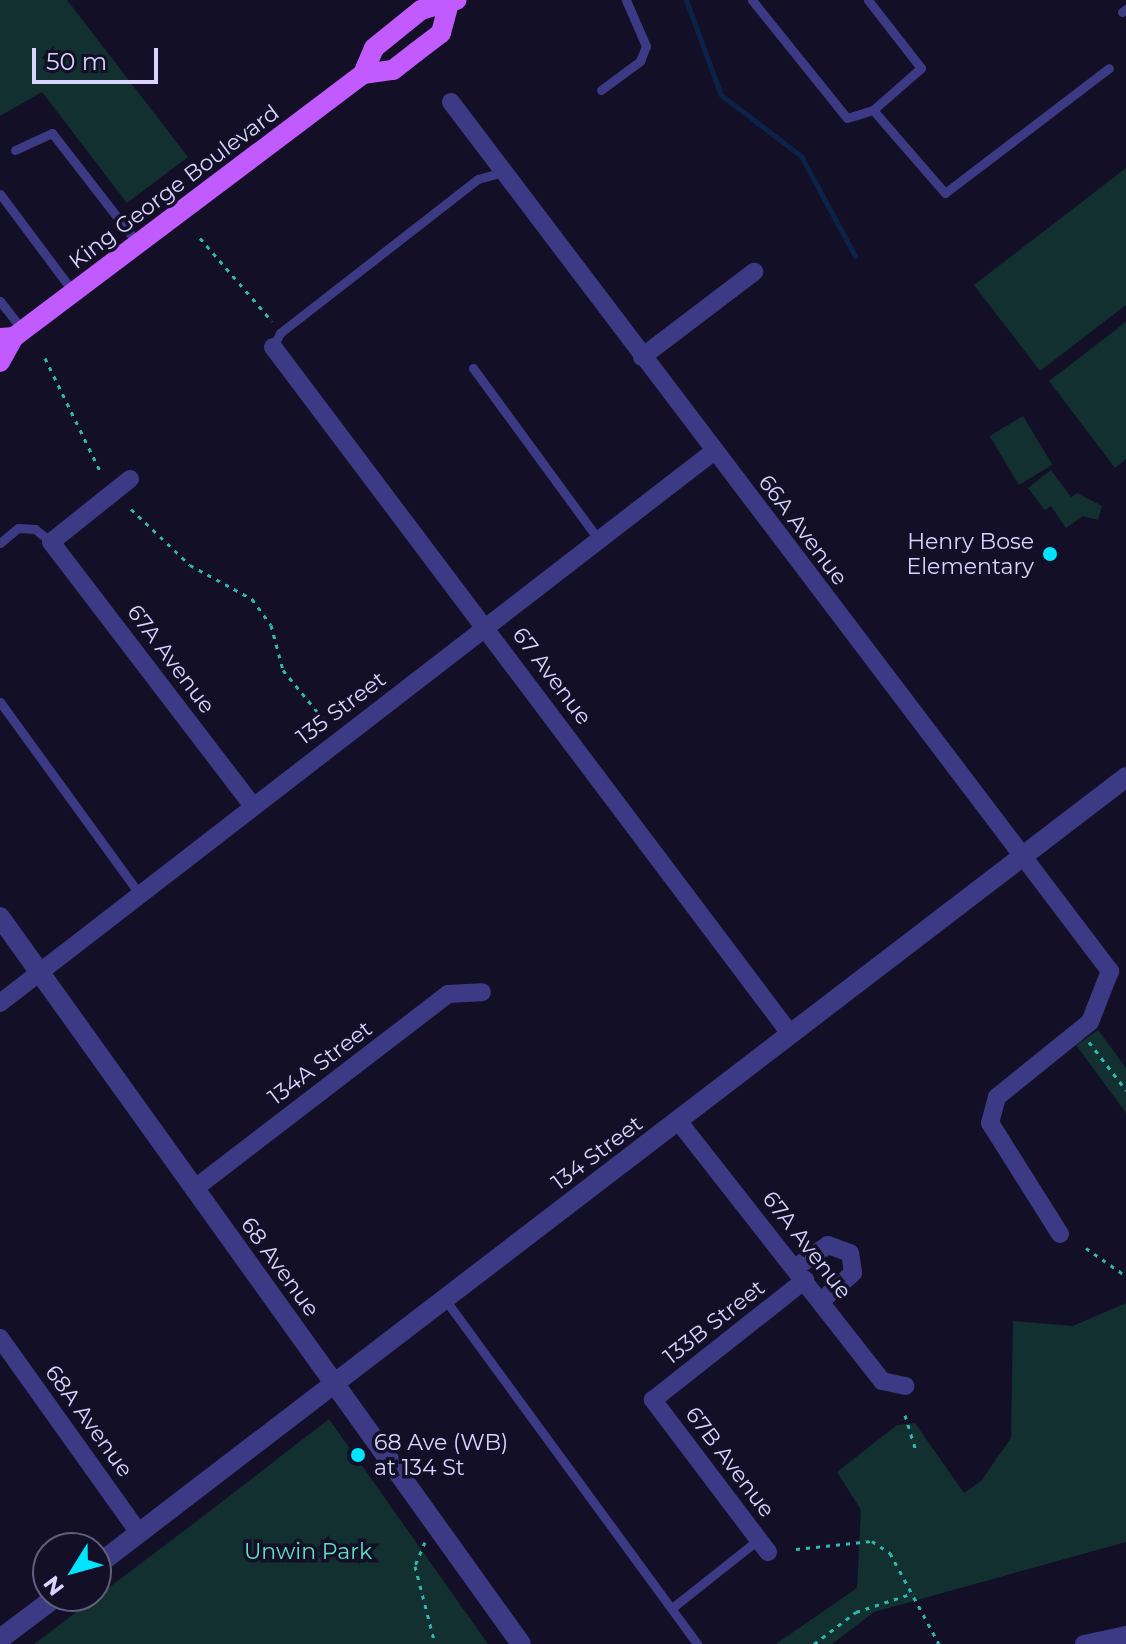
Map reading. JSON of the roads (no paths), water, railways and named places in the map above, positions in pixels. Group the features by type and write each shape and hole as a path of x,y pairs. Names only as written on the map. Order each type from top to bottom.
{"main road":[{"name":"King George Boulevard","path":"363,74 374,48 421,10 453,4"},
{"name":"King George Boulevard","path":"0,362 12,335 74,293 363,74 393,70 441,33 453,4"}],"street":[{"name":"66A Avenue","path":"451,102 713,452 1022,856 1118,969"},
{"path":"642,357 754,272"},
{"name":"67 Avenue","path":"273,347 791,1035"},
{"name":"135 Street","path":"0,1003 713,452"},
{"path":"51,542 130,479"},
{"name":"67A Avenue","path":"51,542 253,806"},
{"name":"134 Street","path":"112,1554 1126,777"},
{"name":"68 Avenue","path":"0,917 521,1644"},
{"path":"1060,1234 990,1123 997,1097 1090,1022 1118,969"},
{"name":"134A Street","path":"194,1189 448,994 482,992"},
{"name":"67A Avenue","path":"679,1122 882,1381 905,1386"},
{"name":"133B Street","path":"653,1400 800,1274 828,1245 850,1253 853,1273 821,1301"},
{"name":"68A Avenue","path":"0,1338 139,1533"},
{"name":"67B Avenue","path":"653,1400 764,1545"},
{"path":"0,1639 36,1612"},
{"path":"1084,1644 1126,1635"}],"lane":[{"path":"601,90 640,61 646,46 626,0"},
{"path":"752,0 847,118 873,110 921,68 868,0"},
{"path":"873,110 945,193 1109,68"},
{"path":"15,150 52,133 138,244"},
{"path":"273,347 280,333 478,179 502,172"},
{"path":"0,194 74,293"},
{"path":"0,301 12,335"},
{"path":"473,368 599,540"},
{"path":"0,543 18,528 35,529 51,542"},
{"path":"0,702 140,895"},
{"path":"444,1297 697,1644"},
{"path":"672,1608 764,1545"}],"waterway":[{"path":"686,0 721,95 801,156 855,256"}],"place":[{"name":"Henry Bose Elementary","path":"1050,554"},
{"name":"68 Ave (WB) at 134 St","path":"358,1455"}],"park label":[{"name":"Unwin Park","path":"308,1552"}]}
